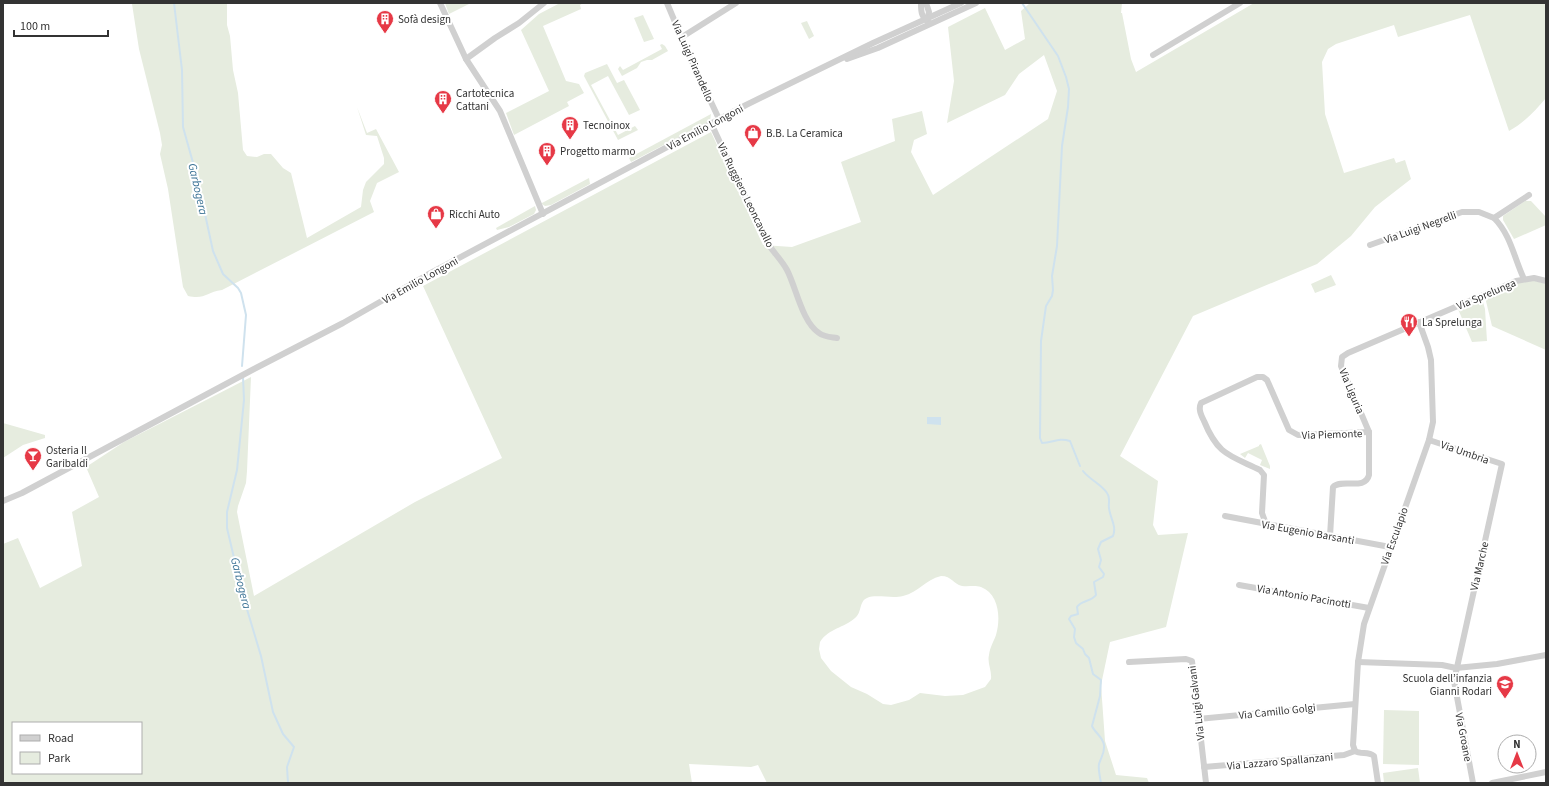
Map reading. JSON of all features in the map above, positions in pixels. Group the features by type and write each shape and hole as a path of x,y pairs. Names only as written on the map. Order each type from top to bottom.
{"street":[{"path":"440,3 466,59 500,111 543,214"},
{"path":"466,59 519,23 544,3"},
{"name":"Via Luigi Pirandello","path":"667,3 719,119"},
{"path":"682,37 736,3"},
{"name":"Via Emilio Longoni","path":"3,500 22,493 254,368 343,323 427,275 719,119 867,45 944,12 961,3"},
{"name":"Via Emilio Longoni","path":"878,48 883,41 925,23 927,19 939,18 967,5 975,3"},
{"name":"Via Emilio Longoni","path":"837,61 878,48 975,3"},
{"path":"1153,55 1240,3"},
{"path":"923,4 935,12 944,12"},
{"path":"923,4 922,14 927,19"},
{"path":"910,26 916,19 923,4"},
{"name":"Via Ruggiero Leoncavallo","path":"711,124 765,239 789,274 807,319 818,333 836,338"},
{"path":"1524,278 1508,238 1494,218 1529,195"},
{"name":"Via Luigi Negrelli","path":"1370,245 1462,212 1479,212 1494,218"},
{"name":"Via Sprelunga","path":"1341,359 1348,353 1499,287 1524,278 1534,278 1546,281"},
{"name":"Via Esculapio","path":"1355,751 1353,745 1360,640 1369,608 1390,547 1430,440 1433,422 1431,360 1419,322"},
{"name":"Via Liguria","path":"1330,536 1333,487 1338,484 1364,483 1368,478 1369,432 1341,366 1341,359"},
{"name":"Via Piemonte","path":"1266,524 1262,513 1264,475 1260,470 1224,452 1215,444 1200,411 1201,403 1257,377 1263,377 1268,380 1288,430 1293,434 1369,432"},
{"name":"Via Umbria","path":"1430,440 1502,464"},
{"name":"Via Marche","path":"1456,668 1502,464"},
{"name":"Via Eugenio Barsanti","path":"1225,516 1390,547"},
{"name":"Via Antonio Pacinotti","path":"1238,585 1369,608"},
{"path":"1358,662 1442,665 1456,668 1502,663 1546,655"},
{"name":"Via Luigi Galvani","path":"1130,662 1191,660 1193,663 1206,783"},
{"name":"Via Groane","path":"1456,668 1454,685 1474,783"},
{"name":"Via Camillo Golgi","path":"1198,719 1355,704"},
{"path":"1355,751 1374,756 1378,783"},
{"name":"Via Lazzaro Spallanzani","path":"1204,767 1344,755 1355,751"},
{"path":"1492,783 1546,772"}],"green space":[{"path":"227,3 227,25 230,36 233,70 238,93 243,150 247,156 257,157 264,154 271,154 283,168 291,173 307,238 361,207 363,190 366,182 384,164 384,158 377,136 366,135 357,107 367,133 376,129 399,172 377,183 370,201 374,212 222,290 198,297 188,296 183,287 168,189 160,154 162,145 160,133 139,49 132,4"},
{"path":"445,3 471,3 449,14"},
{"path":"560,3 583,3 580,5 581,9 543,26 566,81 579,84 584,93 567,102 569,106 514,135 506,113 549,91 521,30 539,14"},
{"path":"1030,3 1122,3 1121,13 1131,59 1136,72 1254,3 1546,3 1546,98 1538,108 1520,124 1509,131 1470,15 1398,37 1394,25 1336,44 1328,49 1322,62 1325,114 1344,173 1394,158 1396,163 1405,160 1411,179 1375,207 1351,236 1317,264 1193,316 1120,456 1158,481 1153,525 1158,535 1188,533 1166,627 1110,642 1101,685 1105,741 1116,775 1147,778 1149,783 767,783 758,765 751,767 689,764 692,783 3,783 3,544 18,538 40,588 82,566 72,512 99,497 86,467 124,442 251,377 246,483 237,512 254,596 415,502 502,458 423,286 711,132 763,245 792,247 861,222 841,162 895,141 892,119 922,111 927,134 914,140 911,152 933,195 1048,119 1057,91 1044,55 1019,74 1005,95 947,123 954,81 948,27 985,8 1005,50 1025,39 1021,11","holes":["945,576 956,584 962,586 981,587 987,590 995,601 998,614 998,628 990,649 989,664 991,679 985,687 963,695 945,696 920,693 909,700 891,705 883,704 867,694 851,687 831,671 821,658 819,649 820,642 832,631 855,618 859,613 864,600 867,598 875,596 903,596 913,592 935,578"]},
{"path":"643,15 654,39 644,42 634,18"},
{"path":"807,21 814,36 809,39 801,23"},
{"path":"662,44 668,51 652,60 641,62 637,68 622,76 618,69 620,66 623,70 662,49 660,45"},
{"path":"607,64 617,83 624,80 640,110 629,115 608,76 591,85 618,135 635,126 638,130 618,140 584,76 585,73"},
{"path":"711,114 710,121 631,162 629,158"},
{"path":"589,178 590,184 551,205 545,206 542,204 542,203"},
{"path":"1525,201 1531,201 1546,217 1546,225 1514,239 1503,220 1503,216"},
{"path":"535,206 536,210 534,214 509,227 497,230 496,228"},
{"path":"1331,275 1336,285 1315,293 1311,284"},
{"path":"1532,280 1546,284 1546,350 1492,326 1485,297 1514,284"},
{"path":"1479,300 1483,302 1485,309 1487,341 1472,342 1458,309"},
{"path":"3,423 45,435 45,438 23,445 3,458"},
{"path":"1261,444 1270,469 1260,465 1262,460 1248,453 1245,458 1240,454"},
{"path":"1384,710 1419,711 1419,765 1383,764"},
{"path":"1418,768 1420,783 1384,783 1383,773"}],"water":[{"path":"927,417 941,417 941,425 927,424"}],"waterway":[{"name":"Garbogera","path":"174,3 182,70 183,127 197,177 213,251 223,274 238,288 241,293 246,315 242,366"},
{"path":"1022,3 1058,56 1069,89 1068,107 1062,146 1057,246 1052,276 1053,290 1052,296 1046,306 1041,341 1040,438 1042,443 1059,440 1070,441 1080,466"},
{"name":"Garbogera","path":"243,377 244,400 237,470 227,512 227,528 243,596 261,656 273,712 283,734 294,747 287,767 288,783"},
{"path":"1083,471 1102,487 1108,495 1114,529 1113,536 1101,542 1098,549 1101,560 1099,567 1104,574 1103,577 1094,582 1096,595 1079,605 1077,607 1078,614 1071,616 1069,619 1075,629 1074,637 1076,643 1083,649 1089,658 1093,674 1101,680 1100,696 1092,726 1104,745 1099,766 1101,783"}],"place":[{"name":"Sofà design","path":"385,34"},
{"name":"Cartotecnica Cattani","path":"443,114"},
{"name":"Tecnoinox","path":"570,140"},
{"name":"B.B. La Ceramica","path":"753,148"},
{"name":"Progetto marmo","path":"547,166"},
{"name":"Ricchi Auto","path":"436,229"},
{"name":"La Sprelunga","path":"1409,337"},
{"name":"Osteria Il Garibaldi","path":"33,471"},
{"name":"Scuola dell’infanzia Gianni Rodari","path":"1505,699"}]}
